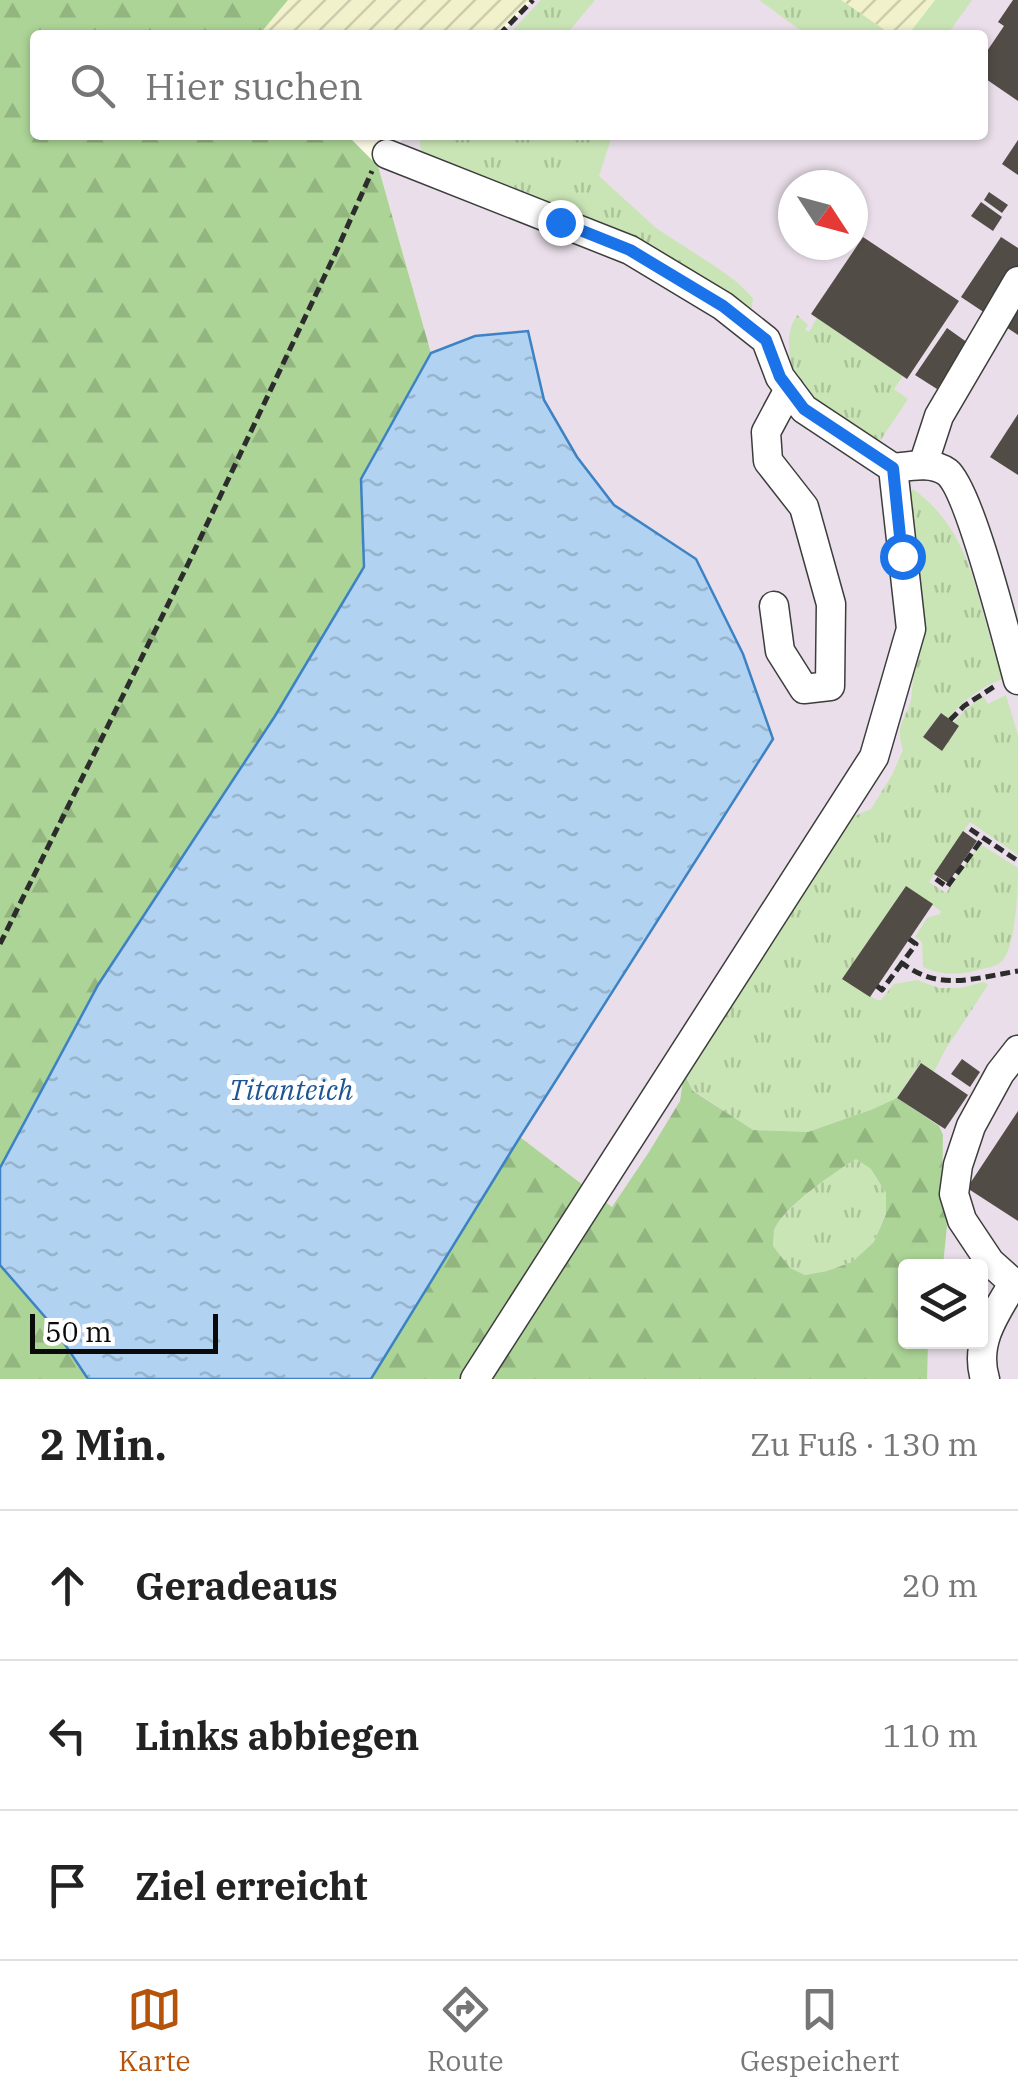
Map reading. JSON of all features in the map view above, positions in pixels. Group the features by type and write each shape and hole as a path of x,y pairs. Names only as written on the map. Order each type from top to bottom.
{"lane":[{"path":"387,154 630,250 723,306 766,340 780,377 804,409 893,468 922,465 942,468 951,475 990,582 1018,680"},
{"path":"922,465 939,416 1018,282"},
{"path":"774,606 780,651 804,689 830,686 832,604 804,507 768,461 766,432 789,389"},
{"path":"475,1379 874,757 911,629 893,468"},
{"path":"985,1379 981,1346 994,1316 1016,1285 990,1262 962,1220 954,1194 971,1126 1018,1050"}],"path":[{"path":"504,30 533,0"},
{"path":"0,944 189,562 328,270 370,172 387,154"},
{"path":"950,720 996,686 1018,680"},
{"path":"970,829 1018,861"},
{"path":"936,879 948,888 983,838"},
{"path":"877,986 882,990 889,975 916,944 909,939"},
{"path":"902,962 924,977 958,982 1018,971"}],"shaded area":[{"path":"533,0 841,0 885,30 505,30"},
{"path":"935,0 1018,0 1018,1379 838,1379 520,1137 773,739 743,654 696,559 614,505 577,457 544,400 528,331 475,336 431,353 378,166 402,140 988,140 988,30 912,30"}],"green space":[{"path":"0,0 288,0 263,30 30,30 30,140 352,140 378,166 431,353 361,479 364,567 275,716 98,985 0,1168"},
{"path":"288,0 529,0 500,30 263,30"},
{"path":"541,0 595,0 570,30 513,30"},
{"path":"759,0 841,0 885,30 800,30"},
{"path":"841,0 935,0 912,30 885,30"},
{"path":"935,0 972,0 951,30 912,30"},
{"path":"420,140 611,140 599,176 656,228 737,282 753,298 751,314 424,159"},
{"path":"797,315 808,325 805,329 809,332 817,318 903,376 894,389 908,399 878,444 820,405 798,379 789,346 790,330"},
{"path":"913,489 954,533 976,587 1003,679 973,695 948,719 940,714 923,737 942,750 959,727 954,722 965,710 983,696 988,704 1006,695 1018,735 1018,855 970,822 929,882 946,893 980,844 1018,868 1010,945 1001,962 987,968 950,974 923,967 922,942 915,937 927,918 941,911 905,887 843,979 877,1000 894,984 917,980 939,988 984,982 988,985 934,1072 920,1063 897,1098 808,1132 752,1130 693,1090 684,1074 852,817 871,809 903,750 900,732 911,701 914,643 905,498"},
{"path":"684,1074 693,1091 753,1130 808,1132 897,1098 939,1126 943,1135 942,1186 947,1226 944,1259 898,1259 898,1349 928,1349 927,1379 371,1379 520,1137 612,1207 680,1101","holes":["856,1159 871,1169 886,1193 886,1214 874,1242 852,1262 805,1275 790,1268 773,1246 774,1230 788,1211"]},
{"path":"856,1159 871,1169 886,1193 886,1213 874,1242 852,1262 827,1271 805,1275 790,1268 773,1246 774,1230 799,1201"},
{"path":"0,1265 52,1325 88,1379 0,1379"}],"water":[{"name":"Titanteich","path":"528,331 544,400 577,457 614,505 696,559 743,654 773,739 371,1379 88,1379 52,1325 0,1265 0,1168 98,985 275,716 364,567 361,479 431,353 475,336"}],"building":[{"path":"1013,0 1018,0 1018,101 988,80 988,50 1004,26 998,22"},
{"path":"1018,140 1018,175 1002,164"},
{"path":"989,192 1008,205 1002,213 984,200"},
{"path":"981,202 1002,217 993,231 971,216"},
{"path":"1001,237 1018,248 1018,335 961,297"},
{"path":"868,240 959,301 907,379 811,314 847,260 868,260"},
{"path":"947,328 968,343 937,389 915,375"},
{"path":"1018,414 1018,475 990,457"},
{"path":"941,713 959,726 942,751 923,737"},
{"path":"963,831 977,841 948,883 934,874"},
{"path":"906,886 933,904 870,997 842,979"},
{"path":"962,1059 980,1072 970,1087 951,1074"},
{"path":"921,1063 968,1095 945,1129 897,1098"},
{"path":"1018,1111 1018,1221 967,1188"}],"route":[{"path":"560,222 630,250 723,306 766,340 780,377 804,409 893,468 902,556"}]}
